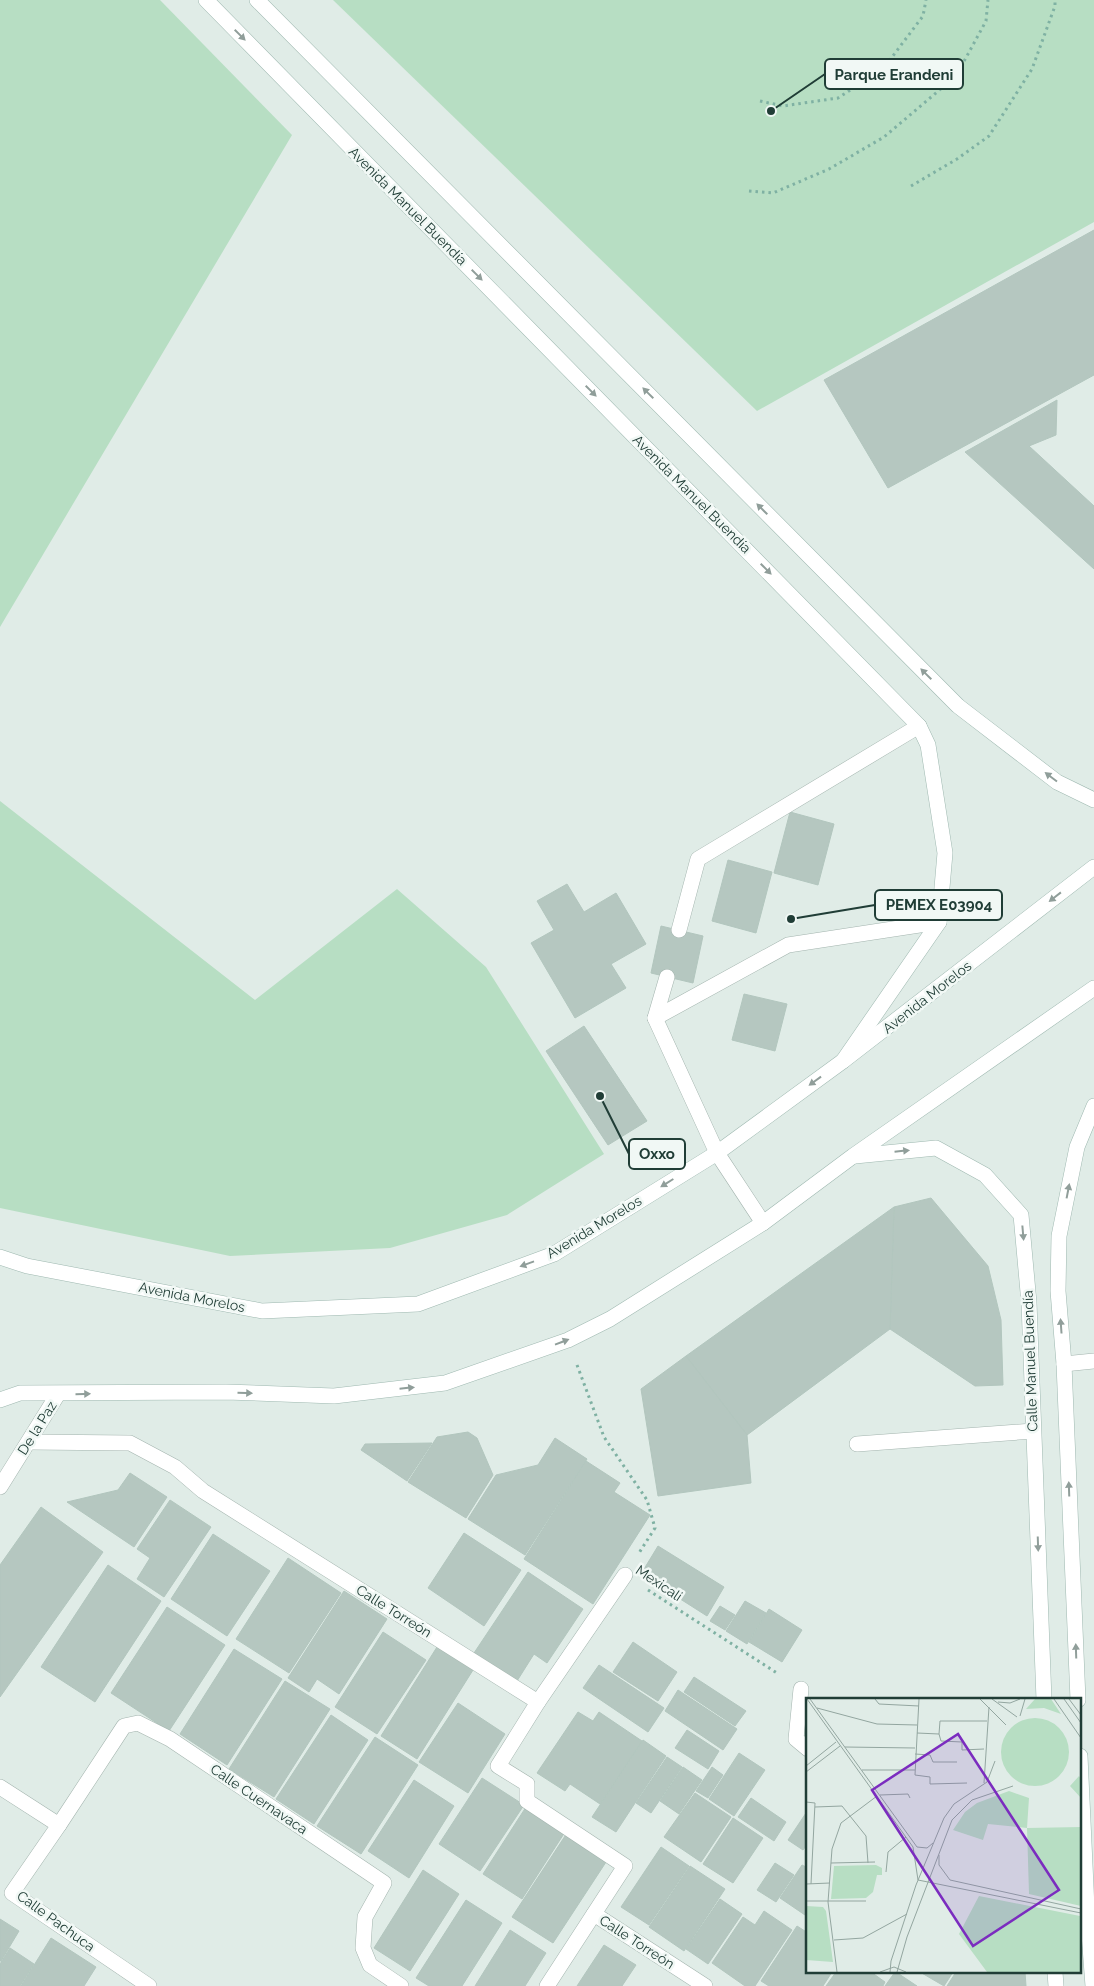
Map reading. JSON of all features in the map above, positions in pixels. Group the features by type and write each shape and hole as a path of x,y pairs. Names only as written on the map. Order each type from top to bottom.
{"street":[{"name":"Avenida Manuel Buendía","path":"206,0 919,726 928,745 945,853 939,922 843,1061"},
{"path":"257,0 958,706 1057,782 1094,800"},
{"path":"679,930 698,859 919,726"},
{"name":"Avenida Morelos","path":"0,1257 27,1266 262,1311 418,1304 554,1254 717,1152 843,1061 1094,867"},
{"path":"654,1018 788,945 939,922"},
{"path":"667,977 654,1018 717,1152 763,1224"},
{"path":"0,1400 20,1393 226,1392 334,1396 446,1383 568,1340 610,1319 763,1224 853,1156 1094,988"},
{"path":"1078,1698 1064,1364 1058,1291 1059,1236 1077,1147 1094,1106"},
{"name":"Calle Manuel Buendía","path":"853,1156 936,1148 985,1175 1021,1215 1029,1303 1044,1698"},
{"path":"1064,1364 1094,1361"},
{"name":"De la Paz","path":"0,1487 30,1442 58,1394"},
{"path":"857,1444 1033,1431"},
{"name":"Calle Torreón","path":"30,1442 130,1443 175,1467 203,1491 538,1702"},
{"path":"547,1986 625,1866 527,1801 527,1784 498,1766 538,1702 625,1575"},
{"path":"801,1689 796,1740 806,1748"},
{"name":"Calle Cuernavaca","path":"59,1825 124,1726 138,1723 170,1740 384,1883 365,1917 363,1948 370,1965 401,1986"},
{"path":"1082,1786 1093,1986"},
{"path":"0,1787 59,1825"},
{"name":"Calle Pachuca","path":"59,1825 12,1892 148,1986"},
{"name":"Calle Torreón","path":"594,1914 705,1986"}],"path":[{"path":"760,101 783,106 838,98 883,69 923,16 926,0"},
{"path":"749,191 773,192 830,169 884,137 956,76 986,21 988,0"},
{"path":"911,186 957,159 990,136 1032,68 1055,6 1055,0"},
{"name":"Mexicali","path":"568,1340 604,1437 648,1500 655,1528 625,1575 801,1689"}],"green space":[{"path":"0,0 160,0 292,135 0,627"},
{"path":"333,0 1094,0 1094,222 757,411"},
{"path":"0,801 255,1000 397,889 486,967 604,1154 507,1215 390,1248 230,1256 0,1208"}],"building":[{"path":"1094,230 1094,375 888,488 824,380"},
{"path":"1057,400 1056,435 1029,446 1094,506 1094,569 965,452"},
{"path":"790,812 834,824 818,885 774,873"},
{"path":"728,860 772,872 756,933 712,921"},
{"path":"567,884 584,912 616,893 646,944 611,964 626,988 575,1018 531,943 554,930 537,901"},
{"path":"661,926 703,936 693,983 651,973"},
{"path":"744,994 787,1004 775,1051 732,1040"},
{"path":"584,1026 647,1121 608,1145 546,1051"},
{"path":"931,1198 988,1266 1001,1320 1003,1385 975,1386 890,1329 894,1207"},
{"path":"894,1207 890,1329 747,1435 686,1356"},
{"path":"686,1356 747,1435 751,1483 658,1496 641,1389"},
{"path":"468,1432 477,1438 493,1475 466,1518 408,1482 437,1437"},
{"path":"555,1438 587,1459 525,1555 468,1519 496,1475 538,1465"},
{"path":"432,1443 407,1481 361,1450 365,1444"},
{"path":"586,1461 620,1483 614,1492 650,1515 593,1604 524,1559"},
{"path":"130,1473 167,1497 134,1547 67,1502 118,1490"},
{"path":"170,1500 211,1527 164,1597 137,1579 150,1558 137,1549"},
{"path":"41,1507 103,1552 0,1697 0,1565"},
{"path":"464,1533 521,1570 484,1626 428,1588"},
{"path":"213,1534 270,1571 227,1636 171,1599"},
{"path":"658,1546 724,1587 707,1616 641,1574"},
{"path":"288,1558 341,1593 289,1673 236,1639"},
{"path":"108,1565 161,1601 95,1702 41,1667"},
{"path":"528,1572 583,1609 547,1663 534,1654 517,1681 474,1653"},
{"path":"344,1591 387,1619 339,1694 317,1679 309,1692 288,1678"},
{"path":"745,1601 766,1613 747,1644 726,1631"},
{"path":"720,1606 735,1615 725,1630 710,1621"},
{"path":"167,1607 225,1645 169,1731 111,1693"},
{"path":"769,1609 802,1630 782,1662 749,1642"},
{"path":"383,1632 426,1660 377,1734 335,1707"},
{"path":"633,1642 677,1672 658,1701 613,1672"},
{"path":"437,1647 473,1670 417,1759 381,1736"},
{"path":"234,1649 282,1679 227,1765 180,1734"},
{"path":"599,1665 664,1708 648,1732 583,1688"},
{"path":"694,1677 746,1711 735,1726 684,1692"},
{"path":"285,1681 330,1709 274,1797 229,1769"},
{"path":"678,1690 737,1729 723,1750 665,1711"},
{"path":"458,1703 505,1734 468,1793 419,1762"},
{"path":"578,1712 593,1721 599,1712 642,1741 600,1804 570,1784 565,1791 537,1773"},
{"path":"331,1715 368,1740 314,1824 276,1799"},
{"path":"687,1730 719,1751 708,1769 675,1748"},
{"path":"375,1737 418,1765 361,1854 317,1826"},
{"path":"643,1740 666,1756 616,1832 592,1817"},
{"path":"739,1753 765,1770 734,1816 709,1799"},
{"path":"667,1757 682,1767 651,1813 636,1803"},
{"path":"683,1767 702,1780 679,1814 660,1801"},
{"path":"712,1767 723,1775 708,1798 696,1791"},
{"path":"482,1778 524,1805 480,1871 439,1844"},
{"path":"414,1780 454,1806 409,1878 368,1851"},
{"path":"695,1793 731,1817 701,1862 664,1837"},
{"path":"751,1798 786,1822 774,1841 738,1817"},
{"path":"526,1807 565,1832 522,1899 483,1874"},
{"path":"806,1813 806,1846 803,1850 788,1840"},
{"path":"733,1818 763,1838 733,1883 703,1864"},
{"path":"567,1833 608,1859 553,1943 512,1917"},
{"path":"661,1847 689,1866 649,1925 621,1907"},
{"path":"775,1863 794,1875 776,1902 757,1890"},
{"path":"802,1865 806,1867 805,1915 780,1898"},
{"path":"690,1866 725,1889 684,1951 649,1927"},
{"path":"423,1870 459,1894 410,1971 374,1948"},
{"path":"720,1899 742,1914 708,1964 686,1949"},
{"path":"466,1900 502,1923 462,1986 429,1986 416,1978"},
{"path":"764,1911 792,1930 755,1986 745,1986 712,1963 743,1917 755,1925"},
{"path":"0,1919 19,1931 1,1961 0,1961"},
{"path":"797,1926 806,1932 806,1974 831,1974 823,1986 769,1986 761,1981"},
{"path":"510,1930 546,1953 525,1986 475,1986"},
{"path":"51,1938 96,1967 84,1986 21,1986"},
{"path":"604,1945 636,1965 622,1986 577,1986"},
{"path":"10,1948 34,1964 20,1986 0,1986 0,1964"},
{"path":"835,1974 874,1974 885,1982 883,1986 826,1986"},
{"path":"894,1974 899,1974 917,1986 885,1986"},
{"path":"923,1974 952,1974 944,1986"},
{"path":"955,1974 1025,1974 1026,1986 947,1986"}],"place":[{"name":"Parque Erandeni","path":"771,111"},
{"name":"PEMEX E03904","path":"791,919"},
{"name":"Oxxo","path":"600,1096"}]}
